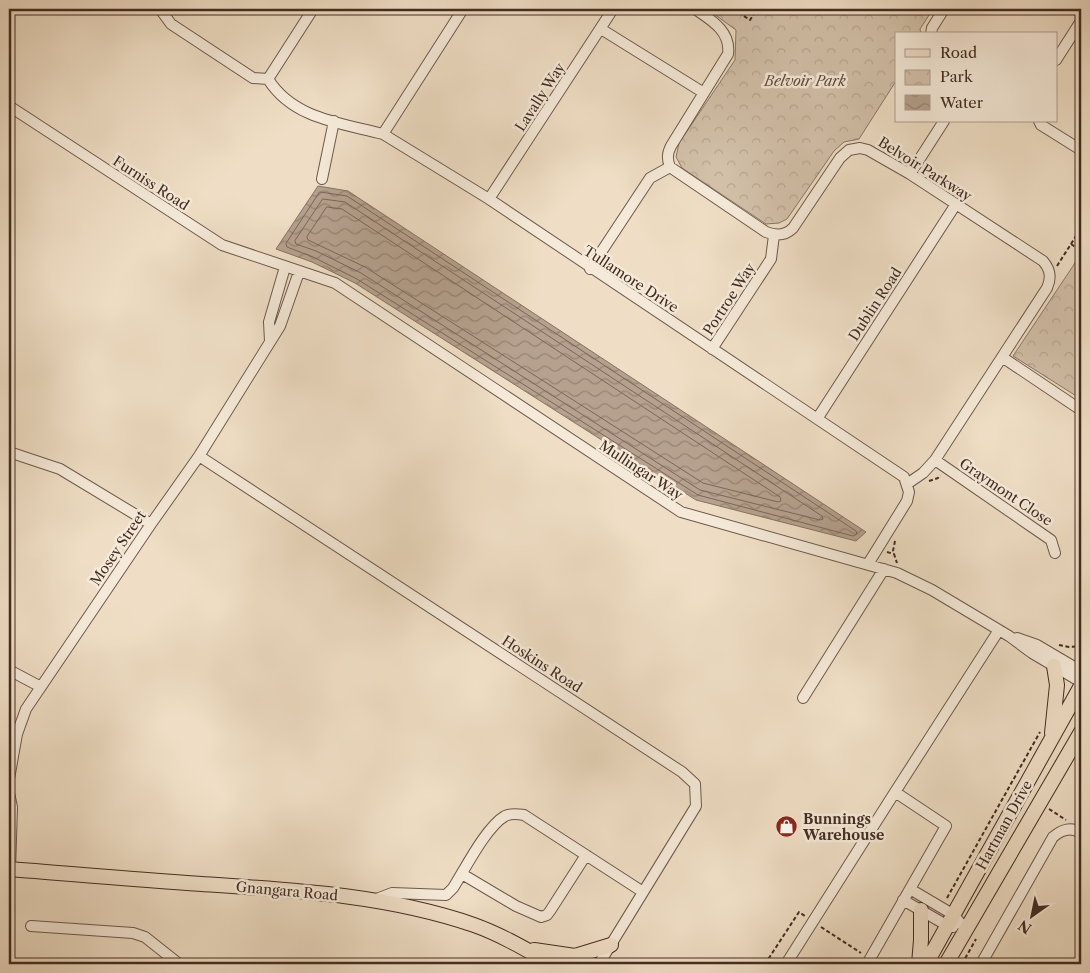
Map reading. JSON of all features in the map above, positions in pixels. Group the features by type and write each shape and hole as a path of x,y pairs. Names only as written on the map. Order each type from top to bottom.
{"main road":[{"path":"1051,741 1057,685 1054,666"},
{"name":"Hartman Drive","path":"926,964 1081,686"},
{"name":"Hartman Drive","path":"946,964 1081,732"},
{"name":"Gnangara Road","path":"10,870 304,891 373,900 435,914 475,926 510,940 552,964"},
{"path":"919,964 921,910"},
{"path":"526,949 575,956 610,945"}],"street":[{"path":"160,9 171,24 253,78 268,79 313,9"},
{"path":"382,134 463,9"},
{"name":"Lavally Way","path":"489,200 614,9"},
{"path":"695,9 721,28 728,43 728,54 671,146 668,152 670,168 766,232 774,235"},
{"path":"931,32 944,9"},
{"path":"1058,57 1081,21"},
{"path":"601,29 704,93"},
{"name":"Tullamore Drive","path":"268,79 276,92 302,111 382,134 489,200 590,269 898,472 904,477 907,484"},
{"name":"Furniss Road","path":"9,106 222,245 286,267"},
{"path":"322,179 334,121"},
{"path":"910,174 943,122"},
{"path":"1040,122 1041,125 1081,150"},
{"name":"Belvoir Parkway","path":"774,235 789,232 836,163 849,150 860,148 868,150 910,174 1043,261 1050,271 1048,288 935,460 923,473 907,484"},
{"path":"590,269 650,178 670,168"},
{"name":"Dublin Road","path":"817,418 956,204"},
{"name":"Portroe Way","path":"712,349 772,259 774,235"},
{"name":"Mullingar Way","path":"286,267 335,284 681,512 897,573 932,590 1081,682"},
{"name":"Mosey Street","path":"270,341 269,322 286,267"},
{"name":"Mosey Street","path":"9,779 17,734 26,709 199,456 280,326 299,272"},
{"path":"1002,357 1081,410"},
{"path":"9,452 60,469 151,524"},
{"name":"Hoskins Road","path":"199,456 682,772 695,784 696,806 599,964"},
{"name":"Graymont Close","path":"935,460 1052,540 1056,553"},
{"path":"868,564 907,502 909,492 907,484"},
{"path":"803,698 884,569"},
{"path":"786,964 999,630"},
{"name":"Mullingar Way","path":"1009,636 1037,645 1081,671"},
{"path":"9,670 41,687"},
{"path":"869,961 946,826 895,792"},
{"path":"9,793 12,807 10,870"},
{"path":"373,900 392,893 446,895 453,888 495,824 506,815 517,814 524,815 643,892"},
{"path":"981,964 1053,837 1060,831 1077,830 1081,833"},
{"path":"462,874 516,906 541,917 547,915 550,911 586,855"},
{"path":"910,889 941,907 951,920"},
{"path":"903,900 921,910 951,920 966,930"},
{"path":"31,926 133,933 145,937 179,964"}],"path":[{"path":"733,9 750,20 757,9"},
{"path":"1070,244 1081,228"},
{"path":"941,907 1040,733 1042,725"},
{"path":"765,964 799,912 869,961 886,964"}],"green space":[{"name":"Belvoir Park","path":"707,9 933,9 920,29 921,32 895,32 895,83 859,139 844,142 834,151 787,219 779,223 766,224 682,168 676,157 679,143 735,60 736,30"},
{"path":"1081,254 1081,399 1013,356"}],"water":[{"path":"318,186 348,191 866,532 856,541 696,500 355,283 312,262 276,249"}],"place":[{"name":"Bunnings Warehouse","path":"787,827"}]}
